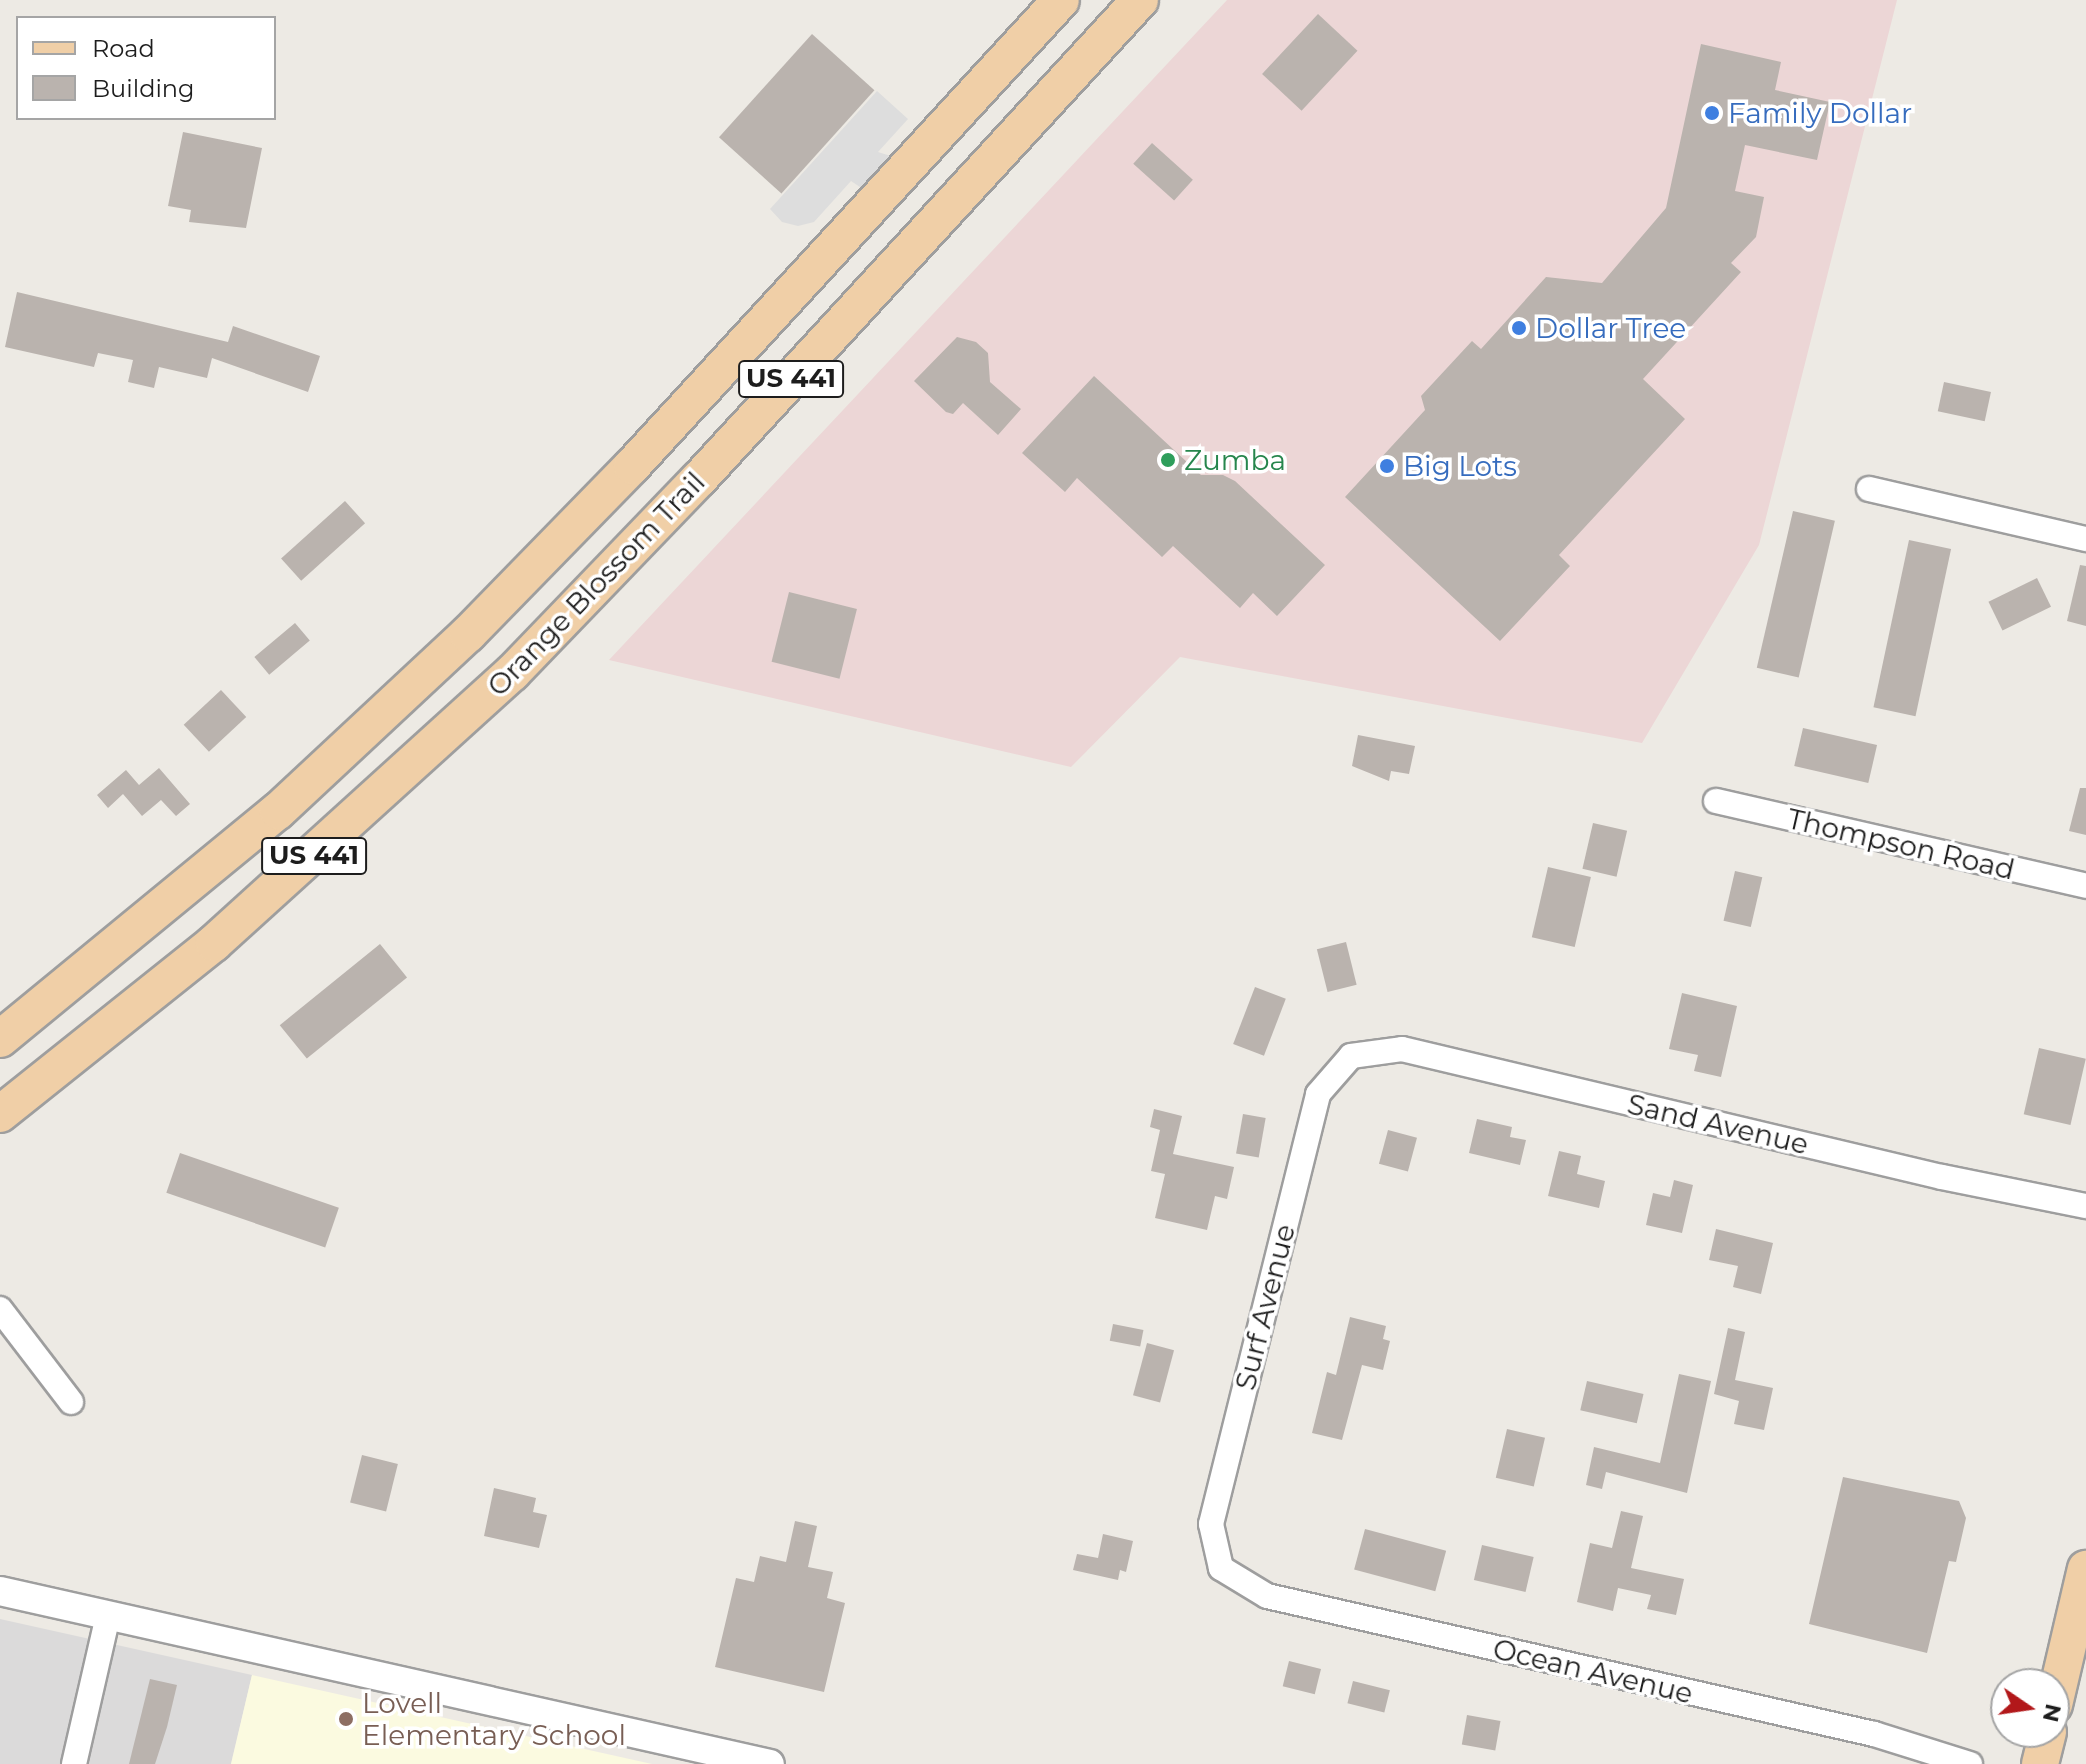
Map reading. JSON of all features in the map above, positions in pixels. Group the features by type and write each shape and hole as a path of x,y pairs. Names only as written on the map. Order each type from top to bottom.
{"main road":[{"name":"Orange Blossom Trail","path":"0,1039 278,811 468,634 656,440 1061,0"},
{"name":"Orange Blossom Trail","path":"0,1114 159,990 317,853 512,673 699,479 1140,0"},
{"path":"893,182 939,218"},
{"path":"656,440 699,479"},
{"path":"278,811 317,853"},
{"path":"2063,1668 2086,1569"}],"street":[{"path":"1869,489 2086,539"},
{"name":"Thompson Road","path":"1716,801 2086,886"},
{"name":"Sand Avenue","path":"1351,1056 1402,1049 1942,1177 2086,1206"},
{"name":"Surf Avenue","path":"1221,1568 1211,1524 1318,1094 1351,1056"},
{"path":"0,1309 71,1402"},
{"name":"Ocean Avenue","path":"1221,1568 1267,1596 1874,1734 1970,1764"},
{"path":"0,1591 770,1764"},
{"path":"74,1764 108,1616"}],"shaded area":[{"path":"1227,0 1897,0 1759,545 1642,743 1180,657 1071,767 609,660"},
{"path":"877,91 908,119 878,152 894,157 861,202 860,187 851,181 814,222 798,226 782,222 770,209"},
{"path":"0,1619 252,1675 231,1764 0,1764"},
{"name":"Lovell Elementary School","path":"252,1675 652,1764 231,1764"}],"building":[{"path":"1318,14 1357,51 1302,111 1262,74"},
{"path":"812,34 874,90 781,194 719,137"},
{"path":"1701,44 1781,62 1775,90 1830,102 1817,160 1745,145 1735,191 1764,197 1756,237 1731,263 1741,272 1643,379 1685,419 1559,555 1570,566 1500,641 1345,497 1425,410 1421,396 1472,341 1481,349 1546,277 1602,283 1666,208"},
{"path":"183,132 262,148 246,228 189,222 191,210 168,206"},
{"path":"1152,143 1193,180 1174,201 1133,164"},
{"path":"17,292 228,342 233,326 320,356 308,392 212,358 207,378 159,367 154,388 128,382 133,360 98,353 94,367 5,347"},
{"path":"957,337 976,342 988,353 990,382 1021,409 998,435 963,403 953,414 946,412 914,381"},
{"path":"1094,376 1201,475 1223,475 1235,481 1325,565 1277,616 1253,593 1240,608 1173,546 1162,557 1077,478 1065,492 1022,453"},
{"path":"1944,382 1991,392 1985,421 1938,411"},
{"path":"345,501 365,523 301,581 281,559"},
{"path":"1793,511 1835,521 1799,678 1757,668"},
{"path":"1909,540 1951,549 1916,716 1873,707"},
{"path":"2080,565 2086,566 2086,626 2067,621"},
{"path":"2037,578 2051,607 2002,630 1988,602"},
{"path":"789,592 857,609 840,679 772,662"},
{"path":"295,623 310,641 269,675 254,657"},
{"path":"221,690 246,717 209,752 184,725"},
{"path":"1803,728 1877,745 1868,783 1794,766"},
{"path":"1358,735 1415,746 1409,774 1391,771 1389,781 1352,766"},
{"path":"159,768 190,804 176,816 161,800 142,816 123,794 108,808 97,795 126,770 139,785"},
{"path":"2080,788 2086,788 2086,835 2069,831"},
{"path":"1593,823 1627,831 1617,877 1582,869"},
{"path":"1548,867 1591,877 1575,947 1532,937"},
{"path":"1735,871 1762,877 1751,927 1724,921"},
{"path":"1346,942 1357,985 1328,992 1317,949"},
{"path":"380,944 407,977 307,1059 280,1025"},
{"path":"1255,987 1286,999 1264,1056 1233,1044"},
{"path":"1682,993 1737,1006 1721,1077 1694,1071 1698,1055 1669,1049"},
{"path":"2039,1048 2086,1059 2070,1125 2024,1114"},
{"path":"1154,1109 1182,1116 1173,1154 1234,1167 1227,1199 1215,1196 1207,1230 1155,1218 1165,1174 1151,1171 1160,1130 1150,1127"},
{"path":"1243,1114 1266,1118 1259,1157 1236,1153"},
{"path":"1477,1119 1512,1127 1510,1137 1526,1140 1520,1165 1469,1153"},
{"path":"1388,1130 1417,1138 1408,1172 1379,1164"},
{"path":"1559,1151 1581,1156 1577,1174 1605,1181 1599,1208 1548,1196"},
{"path":"180,1153 339,1208 325,1247 166,1193"},
{"path":"1674,1180 1693,1185 1682,1233 1646,1225 1653,1193 1670,1197"},
{"path":"1716,1229 1773,1243 1761,1294 1733,1287 1738,1266 1709,1260"},
{"path":"1350,1317 1386,1326 1383,1339 1390,1341 1383,1370 1362,1365 1342,1440 1312,1433 1327,1372 1336,1375"},
{"path":"1113,1324 1143,1330 1140,1347 1110,1341"},
{"path":"1728,1328 1745,1332 1735,1380 1773,1388 1764,1430 1734,1424 1739,1401 1714,1394"},
{"path":"1147,1343 1174,1350 1160,1402 1133,1395"},
{"path":"1679,1374 1711,1381 1687,1493 1606,1472 1602,1489 1586,1485 1594,1447 1660,1463"},
{"path":"1587,1381 1644,1394 1637,1423 1580,1410"},
{"path":"1507,1429 1545,1438 1534,1486 1496,1478"},
{"path":"362,1455 398,1464 386,1511 350,1503"},
{"path":"1843,1477 1959,1501 1966,1518 1956,1562 1949,1561 1927,1653 1809,1624"},
{"path":"494,1488 536,1498 533,1512 547,1515 539,1548 484,1536"},
{"path":"1621,1511 1643,1516 1631,1568 1684,1579 1676,1615 1647,1609 1651,1595 1618,1588 1613,1611 1577,1602 1590,1543 1612,1548"},
{"path":"795,1521 817,1526 808,1567 833,1572 827,1598 845,1603 824,1692 715,1667 736,1578 754,1582 760,1556 786,1562"},
{"path":"1365,1529 1446,1551 1435,1591 1354,1570"},
{"path":"1103,1534 1133,1541 1126,1572 1120,1570 1118,1580 1073,1570 1077,1554 1098,1558"},
{"path":"1482,1545 1534,1557 1526,1592 1474,1580"},
{"path":"1289,1661 1321,1669 1315,1694 1283,1686"},
{"path":"150,1679 177,1685 167,1727 155,1764 129,1764"},
{"path":"1353,1681 1390,1690 1384,1713 1347,1703"},
{"path":"1467,1715 1500,1721 1495,1750 1462,1745"}],"place":[{"name":"Family Dollar","path":"1712,113"},
{"name":"Dollar Tree","path":"1519,328"},
{"name":"Zumba","path":"1168,460"},
{"name":"Big Lots","path":"1387,466"},
{"name":"Lovell Elementary School","path":"346,1719"}]}
